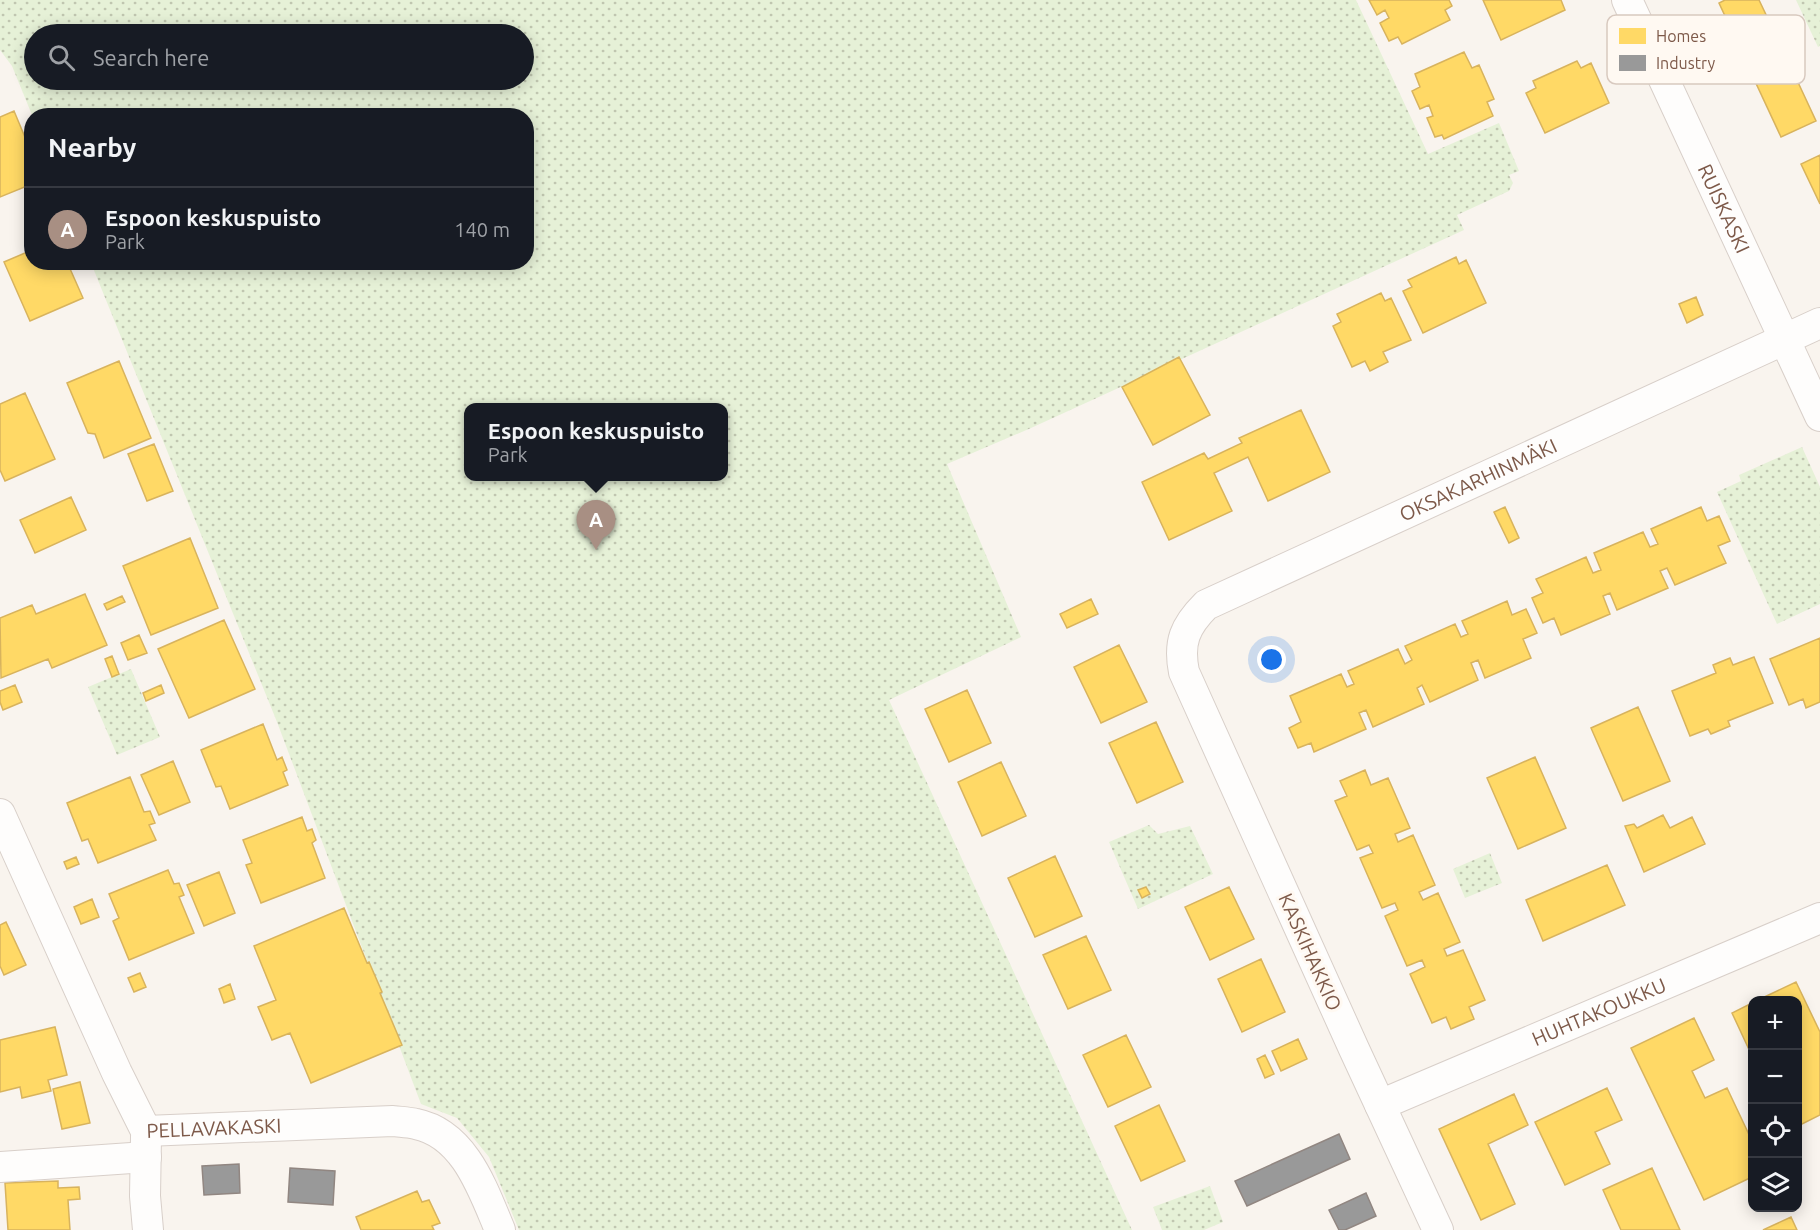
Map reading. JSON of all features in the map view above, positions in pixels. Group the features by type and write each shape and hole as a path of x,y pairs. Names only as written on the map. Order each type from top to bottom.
{"street":[{"name":"RUISKASKI","path":"1627,0 1634,15"},
{"name":"RUISKASKI","path":"1666,84 1820,416"},
{"name":"OKSAKARHINMÄKI","path":"1184,672 1182,661 1185,633 1191,620 1206,605 1820,323"},
{"name":"KASKIHAKKIO","path":"1184,672 1438,1230"},
{"name":"PELLAVAKASKI","path":"0,814 117,1073 146,1144 393,1121 417,1124 450,1141 482,1186 500,1230"},
{"name":"HUHTAKOUKKU","path":"1380,1106 1820,918"},
{"path":"0,1167 146,1144 148,1230"}],"green space":[{"path":"0,0 1356,0 1428,154 1499,123 1519,171 1509,175 1513,183 1509,191 1457,215 1464,230 1031,428 947,464 1021,637 889,700 1132,1230 519,1230 489,1157 457,1118 421,1104 277,722 94,270 534,270 534,108 29,108 12,66 0,50"},
{"path":"1796,0 1820,0 1820,46 1818,47"},
{"path":"1802,447 1820,487 1820,604 1777,624 1717,492 1741,481 1739,475"},
{"path":"131,669 160,737 117,755 88,687"},
{"path":"1149,825 1158,834 1190,826 1213,874 1138,909 1109,842"},
{"path":"1490,853 1502,883 1465,898 1453,869"},
{"path":"1210,1186 1223,1222 1204,1230 1162,1230 1153,1207"}],"building: Homes":[{"path":"1369,0 1449,0 1452,6 1445,10 1450,20 1402,44 1398,37 1389,41 1380,23 1389,18 1385,10 1377,15"},
{"path":"1483,0 1561,0 1565,10 1501,40"},
{"path":"1725,0 1759,0 1766,15 1725,15 1719,3"},
{"path":"1464,52 1472,68 1479,65 1494,99 1487,102 1493,116 1444,139 1442,135 1435,137 1427,118 1433,116 1429,105 1420,109 1412,91 1420,87 1415,74"},
{"path":"1577,61 1581,68 1591,63 1609,103 1545,133 1526,93 1536,88 1533,81"},
{"path":"1756,84 1799,84 1816,121 1781,137"},
{"path":"14,111 24,135 24,187 0,197 0,117"},
{"path":"1820,155 1820,204 1801,164"},
{"path":"24,253 24,270 71,270 83,298 30,321 4,262"},
{"path":"1456,257 1459,264 1466,260 1486,303 1423,333 1403,291 1412,287 1408,280"},
{"path":"1381,293 1385,301 1391,298 1411,340 1383,352 1388,362 1370,371 1365,361 1352,367 1333,326 1341,322 1337,314"},
{"path":"1696,297 1703,315 1687,323 1679,304"},
{"path":"1179,357 1210,415 1153,445 1122,387"},
{"path":"119,361 151,438 104,458 95,434 88,433 67,383"},
{"path":"25,393 55,459 5,481 0,470 0,404"},
{"path":"1301,410 1330,472 1268,501 1248,457 1214,473 1232,511 1169,540 1142,482 1204,453 1208,459 1242,443 1239,438"},
{"path":"154,444 173,491 147,501 128,454"},
{"path":"71,497 86,530 35,553 20,520"},
{"path":"1505,507 1519,538 1509,543 1494,512"},
{"path":"1701,507 1707,521 1719,516 1730,541 1718,546 1726,563 1675,585 1667,568 1660,571 1668,588 1617,610 1610,593 1603,596 1610,614 1561,635 1554,618 1543,623 1532,598 1543,593 1536,579 1586,557 1593,573 1601,570 1594,553 1643,532 1650,547 1658,544 1651,529"},
{"path":"190,538 218,608 151,635 123,566"},
{"path":"85,594 107,645 52,668 48,659 1,678 0,618 32,605 36,614"},
{"path":"122,596 125,602 107,610 104,604"},
{"path":"1091,599 1098,614 1067,628 1060,614"},
{"path":"1507,601 1512,615 1526,609 1537,633 1523,639 1531,658 1485,678 1478,660 1471,663 1478,680 1430,702 1422,685 1417,688 1424,704 1373,727 1366,710 1359,713 1366,729 1314,752 1311,743 1298,748 1289,728 1301,722 1290,696 1341,674 1347,687 1354,684 1348,671 1398,649 1405,664 1412,660 1405,646 1455,624 1461,637 1468,634 1462,621"},
{"path":"224,620 255,689 189,718 158,649"},
{"path":"139,635 147,653 128,660 121,643"},
{"path":"1820,638 1820,702 1806,708 1803,699 1789,705 1770,659"},
{"path":"1119,645 1147,702 1101,723 1074,667"},
{"path":"112,656 119,674 112,677 105,659"},
{"path":"1754,657 1773,703 1728,721 1730,726 1711,734 1708,729 1690,736 1672,691 1716,673 1713,665 1730,658 1733,665"},
{"path":"15,685 22,702 3,710 0,691"},
{"path":"161,685 164,693 146,701 143,693"},
{"path":"967,690 991,743 949,762 925,709"},
{"path":"1638,707 1670,781 1623,801 1591,728"},
{"path":"1156,722 1183,782 1137,803 1109,743"},
{"path":"263,724 277,760 282,757 287,770 283,772 288,785 230,809 221,786 216,787 201,750"},
{"path":"1535,757 1566,828 1518,849 1487,778"},
{"path":"173,761 190,802 159,815 141,775"},
{"path":"1001,762 1026,816 982,836 958,782"},
{"path":"1365,770 1371,785 1388,778 1410,828 1395,834 1398,842 1413,835 1435,885 1419,892 1423,900 1438,893 1460,942 1444,949 1447,956 1463,950 1485,1000 1469,1007 1474,1019 1451,1029 1446,1017 1432,1023 1410,974 1425,967 1422,960 1407,966 1385,916 1398,910 1395,903 1382,908 1360,858 1373,853 1369,845 1357,850 1335,801 1347,796 1340,781"},
{"path":"130,777 144,812 150,811 155,823 149,825 156,840 98,863 88,839 82,841 67,803"},
{"path":"1663,815 1670,828 1692,817 1705,844 1644,872 1625,826 1634,824 1637,828"},
{"path":"302,817 307,831 312,829 316,840 312,843 325,878 261,903 246,865 252,863 243,840"},
{"path":"1055,856 1082,916 1035,937 1008,878"},
{"path":"76,857 79,864 67,869 64,862"},
{"path":"1607,865 1625,905 1543,941 1526,900"},
{"path":"168,870 174,884 179,883 184,895 179,897 194,933 129,960 113,921 119,918 109,894"},
{"path":"219,872 235,913 204,926 187,885"},
{"path":"1146,887 1150,894 1142,898 1138,890"},
{"path":"1229,887 1254,939 1210,960 1185,907"},
{"path":"92,899 99,917 81,924 74,907"},
{"path":"344,908 382,992 380,993 402,1045 311,1083 290,1033 272,1040 258,1007 276,1000 254,946"},
{"path":"6,922 26,965 4,975 0,966 0,925"},
{"path":"1086,936 1111,990 1068,1009 1043,955"},
{"path":"1261,959 1285,1012 1242,1032 1218,979"},
{"path":"140,973 146,987 134,992 128,978"},
{"path":"1796,982 1820,1032 1820,1115 1802,1124 1802,996 1766,996"},
{"path":"230,984 235,999 224,1003 219,989"},
{"path":"1748,1005 1748,1047 1732,1013"},
{"path":"1694,1018 1714,1060 1692,1071 1705,1098 1727,1088 1748,1133 1748,1179 1704,1200 1631,1048"},
{"path":"55,1027 67,1075 48,1080 51,1091 22,1098 20,1087 0,1092 0,1040"},
{"path":"1126,1035 1151,1087 1108,1107 1083,1055"},
{"path":"1298,1039 1307,1059 1281,1071 1272,1051"},
{"path":"1265,1055 1274,1074 1265,1078 1257,1059"},
{"path":"80,1082 90,1123 62,1129 53,1089"},
{"path":"1607,1088 1622,1120 1595,1132 1610,1164 1565,1185 1535,1122"},
{"path":"1514,1094 1528,1125 1488,1144 1515,1204 1481,1220 1439,1129"},
{"path":"1159,1105 1185,1161 1141,1181 1115,1126"},
{"path":"1652,1168 1680,1230 1621,1230 1603,1190"},
{"path":"58,1181 58,1188 79,1187 80,1199 68,1200 70,1230 8,1230 5,1183"},
{"path":"417,1191 422,1202 429,1200 440,1223 432,1226 434,1230 361,1230 356,1217"},
{"path":"1791,1217 1797,1230 1763,1230"}],"building: Industry":[{"path":"1339,1134 1350,1159 1247,1206 1235,1181"},
{"path":"239,1164 240,1193 204,1195 202,1166"},
{"path":"290,1168 335,1171 333,1205 288,1202"},
{"path":"1366,1193 1376,1216 1345,1230 1339,1230 1329,1210"}],"place":[{"name":"Espoon keskuspuisto","path":"596,550"}]}
